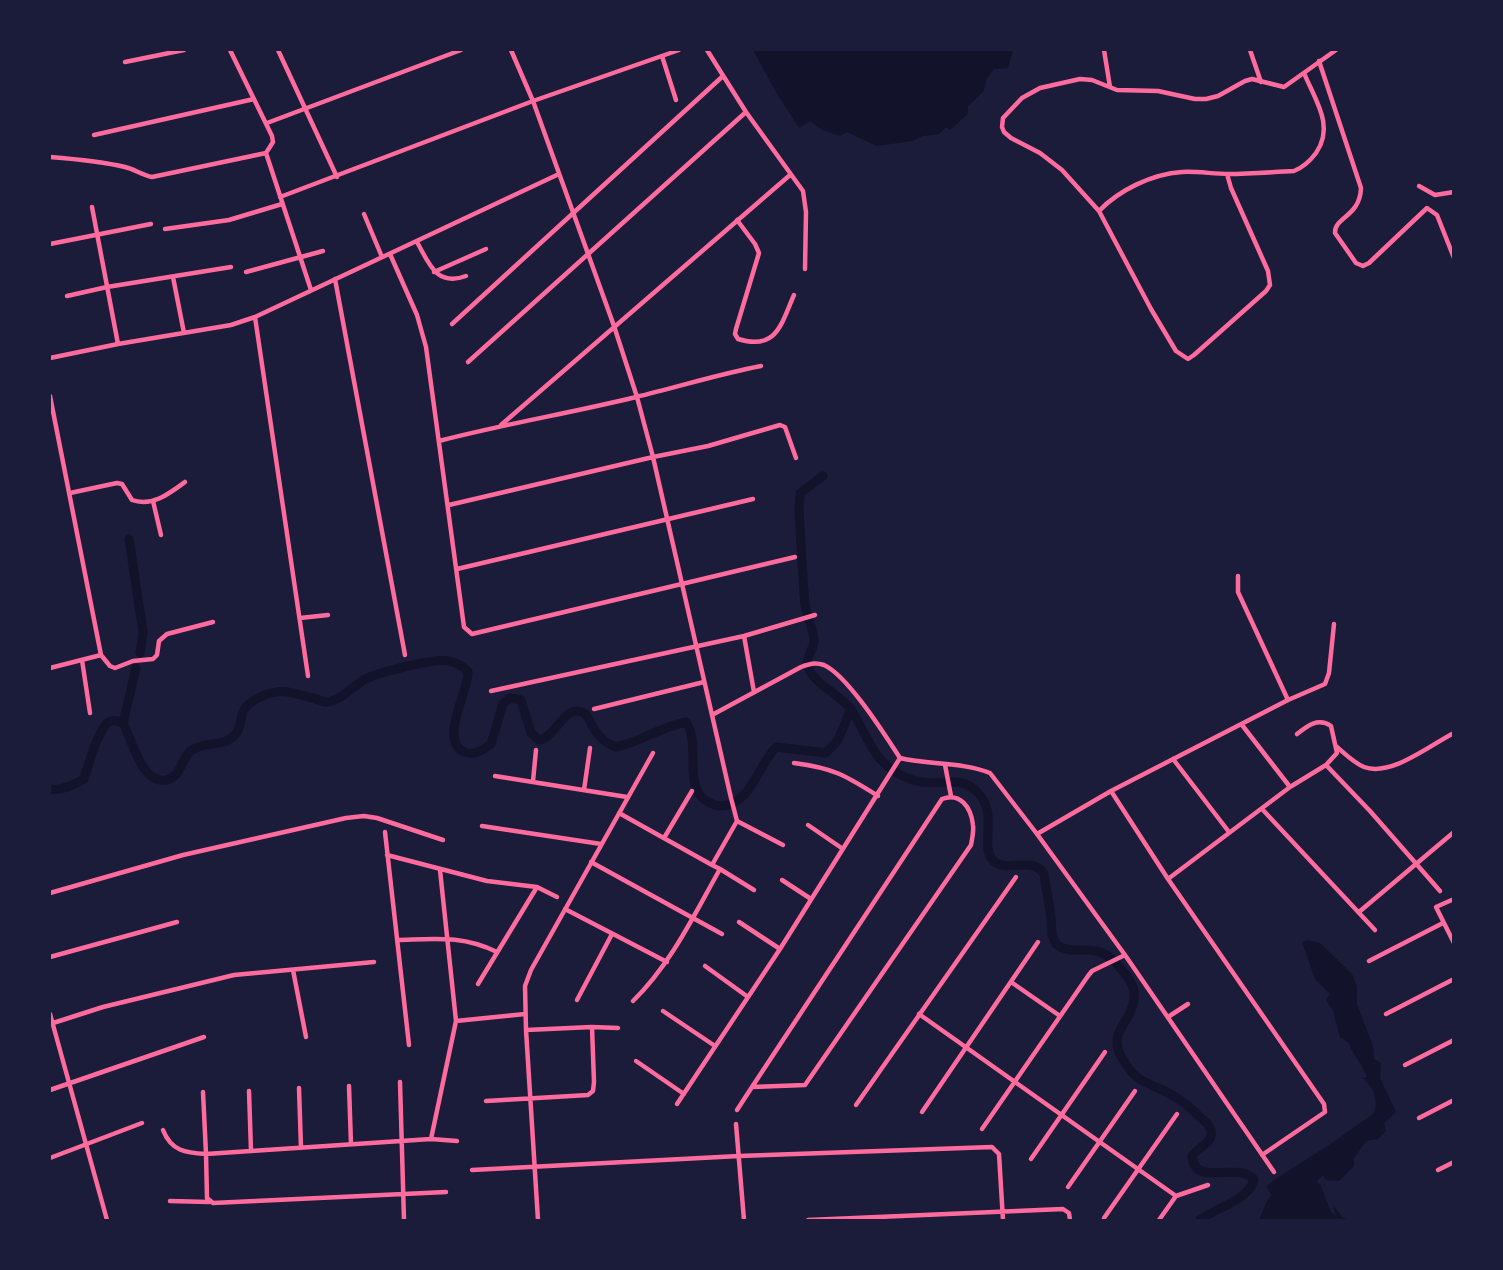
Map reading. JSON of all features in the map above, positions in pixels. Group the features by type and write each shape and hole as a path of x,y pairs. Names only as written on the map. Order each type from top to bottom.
{"street":[{"path":"126,62 184,50"},
{"path":"50,158 96,161 128,167 152,177 266,153 273,142 267,123 230,50"},
{"path":"278,50 337,177"},
{"path":"267,123 461,50"},
{"path":"512,50 533,101 614,326 637,397 652,457 737,821 712,865"},
{"path":"280,197 533,101 679,50"},
{"path":"707,50 746,112 803,191 806,212 805,269"},
{"path":"1104,50 1110,87"},
{"path":"1250,50 1260,82"},
{"path":"1227,174 1268,271 1270,285 1188,358 1176,351 1099,211 1062,170 1040,153 1004,132 1002,121 1022,98 1040,88 1080,80 1092,80 1125,90 1158,91 1195,99 1206,99 1228,92 1245,81 1252,80 1284,87 1336,50"},
{"path":"662,56 676,100"},
{"path":"1319,61 1361,188 1359,203 1336,225 1335,233 1356,263 1363,266 1369,263 1427,208 1437,215 1454,258"},
{"path":"1099,211 1108,201 1148,179 1182,172 1227,174 1294,171 1302,168 1322,142 1325,124 1304,73"},
{"path":"452,324 723,76"},
{"path":"94,135 254,99"},
{"path":"468,362 746,112"},
{"path":"266,153 311,290"},
{"path":"50,358 231,325 255,317 559,174"},
{"path":"501,425 790,175"},
{"path":"1419,186 1435,195 1454,192"},
{"path":"165,229 217,223 245,217 282,204"},
{"path":"92,207 118,344"},
{"path":"364,214 382,258"},
{"path":"737,220 759,253 736,329 735,334 738,339 753,343 765,341 771,337 778,330 794,295"},
{"path":"50,244 151,224"},
{"path":"417,242 434,272 445,278 466,276"},
{"path":"434,272 486,249"},
{"path":"246,272 323,251"},
{"path":"390,254 423,332 464,627 472,633 795,557"},
{"path":"67,296 107,287 231,267"},
{"path":"173,277 184,333"},
{"path":"335,279 405,655"},
{"path":"255,317 308,676"},
{"path":"439,441 501,425 637,397 761,366"},
{"path":"50,396 101,655 110,666 115,668 133,661 153,659 157,656 159,641 167,634 213,622"},
{"path":"449,506 652,457 708,446 780,425 785,427 796,458"},
{"path":"70,493 117,483 122,484 132,500 153,501 166,496 185,482"},
{"path":"457,569 753,500"},
{"path":"153,501 161,535"},
{"path":"1238,576 1238,592 1288,700"},
{"path":"300,618 328,615"},
{"path":"491,691 744,636 815,615"},
{"path":"1037,834 1111,791 1327,682 1334,624"},
{"path":"744,636 754,692"},
{"path":"50,668 101,655"},
{"path":"82,660 90,713"},
{"path":"712,715 801,667 813,663 824,665 853,692 900,759 979,768 990,773 1037,834 1168,1017 1274,1172"},
{"path":"594,710 704,682"},
{"path":"1168,879 1290,787 1326,765 1337,753 1331,726 1326,723 1311,724 1297,734"},
{"path":"1242,725 1290,787"},
{"path":"1337,747 1362,766 1377,768 1401,763 1454,733"},
{"path":"584,790 590,748"},
{"path":"533,782 536,750"},
{"path":"537,1221 525,986 531,970 653,753"},
{"path":"677,1104 780,949 900,759"},
{"path":"1173,759 1229,832"},
{"path":"794,763 847,776 878,796"},
{"path":"945,765 951,796"},
{"path":"1326,765 1440,891"},
{"path":"495,776 627,797"},
{"path":"664,838 692,791"},
{"path":"1111,791 1168,879 1326,1109 1262,1155"},
{"path":"737,1110 752,1087 942,799 951,796 958,797 966,804 973,824 971,845 805,1085 752,1087"},
{"path":"1262,808 1375,930"},
{"path":"619,813 754,890"},
{"path":"50,893 183,855 346,818 364,816 377,818 443,840"},
{"path":"737,821 783,845"},
{"path":"808,825 843,849"},
{"path":"482,826 602,844"},
{"path":"385,832 409,1045"},
{"path":"1359,912 1454,832"},
{"path":"387,855 487,881 537,887 557,897"},
{"path":"591,862 722,934"},
{"path":"633,1001 667,962 720,869"},
{"path":"431,1139 456,1021 440,870"},
{"path":"856,1105 1016,877"},
{"path":"782,880 811,899"},
{"path":"478,984 537,887"},
{"path":"1454,898 1436,908 1454,943"},
{"path":"565,909 667,962"},
{"path":"50,957 177,922"},
{"path":"739,922 780,949"},
{"path":"1369,961 1443,922"},
{"path":"577,1000 612,934"},
{"path":"397,939 471,941 497,952"},
{"path":"922,1112 1038,942"},
{"path":"982,1129 1092,971 1123,957"},
{"path":"51,1023 103,1007 234,975 374,962"},
{"path":"705,966 748,997"},
{"path":"293,970 306,1037"},
{"path":"1386,1014 1454,979"},
{"path":"1011,982 1060,1016"},
{"path":"1168,1017 1188,1004"},
{"path":"663,1011 715,1046"},
{"path":"50,1014 107,1221"},
{"path":"456,1021 525,1014"},
{"path":"919,1014 1176,1196"},
{"path":"486,1101 588,1095 592,1091 594,1082 592,1027"},
{"path":"526,1030 618,1028"},
{"path":"50,1090 204,1037"},
{"path":"1405,1065 1454,1040"},
{"path":"1031,1159 1105,1052"},
{"path":"636,1061 684,1094"},
{"path":"400,1082 405,1221"},
{"path":"349,1086 351,1144"},
{"path":"299,1088 301,1148"},
{"path":"249,1091 251,1151"},
{"path":"1068,1187 1135,1091"},
{"path":"203,1092 209,1202"},
{"path":"1419,1118 1454,1100"},
{"path":"1104,1218 1177,1114"},
{"path":"50,1158 142,1124"},
{"path":"736,1124 744,1221"},
{"path":"162,1130 170,1144 176,1149 206,1155 431,1139 457,1141"},
{"path":"472,1170 739,1156 992,1147 999,1154 1004,1221"},
{"path":"1438,1170 1454,1162"},
{"path":"1159,1221 1176,1196 1208,1185"},
{"path":"170,1200 209,1202 446,1192"},
{"path":"808,1221 1065,1209 1069,1213 1070,1221"}],"shaded area":[{"path":"753,50 1013,50 1008,68 994,69 987,78 983,92 968,106 968,114 950,130 946,127 939,134 877,146 847,132 840,136 822,130 810,121 799,128"},
{"path":"1307,940 1320,943 1352,974 1357,987 1357,1004 1373,1046 1374,1059 1381,1063 1380,1078 1396,1112 1384,1123 1386,1131 1378,1139 1366,1141 1354,1158 1354,1166 1339,1181 1326,1180 1323,1175 1317,1181 1331,1212 1336,1216 1333,1205 1342,1217 1349,1220 1259,1220 1272,1195 1266,1187 1373,1114 1376,1104 1374,1094 1362,1078 1367,1077 1365,1072 1349,1043 1340,1037 1333,1011 1326,999 1330,994 1315,979 1302,942"}],"waterway":[{"path":"823,476 800,493 805,605 814,640 807,662 809,670 819,682 848,705 876,753 889,767 916,781 959,782 972,787 984,801 987,810 988,851 991,858 1003,865 1032,866 1044,874 1052,935 1056,944 1070,950 1100,952 1117,964 1128,978 1134,991 1134,997 1117,1041 1123,1060 1139,1078 1180,1100 1209,1126 1210,1139 1192,1156 1200,1171 1237,1172 1254,1179 1246,1193 1200,1220"},
{"path":"129,539 143,632 140,653"},
{"path":"50,789 63,788 84,779 97,740 105,726 111,721 123,723 138,759 150,775 166,780 175,775 192,750 225,742 234,736 246,707 260,697 275,692 287,692 324,702 331,701 372,676 407,666 442,661 460,665 468,672 454,728 457,747 465,752 475,753 491,744 503,704 510,698 521,700 531,733 539,740 551,733 571,712 577,711 584,713 601,737 616,747 686,722 691,732 694,780 697,791 704,799 718,806 736,802 743,795 776,747 826,753 838,740 851,709"},
{"path":"123,723 136,668"}]}
